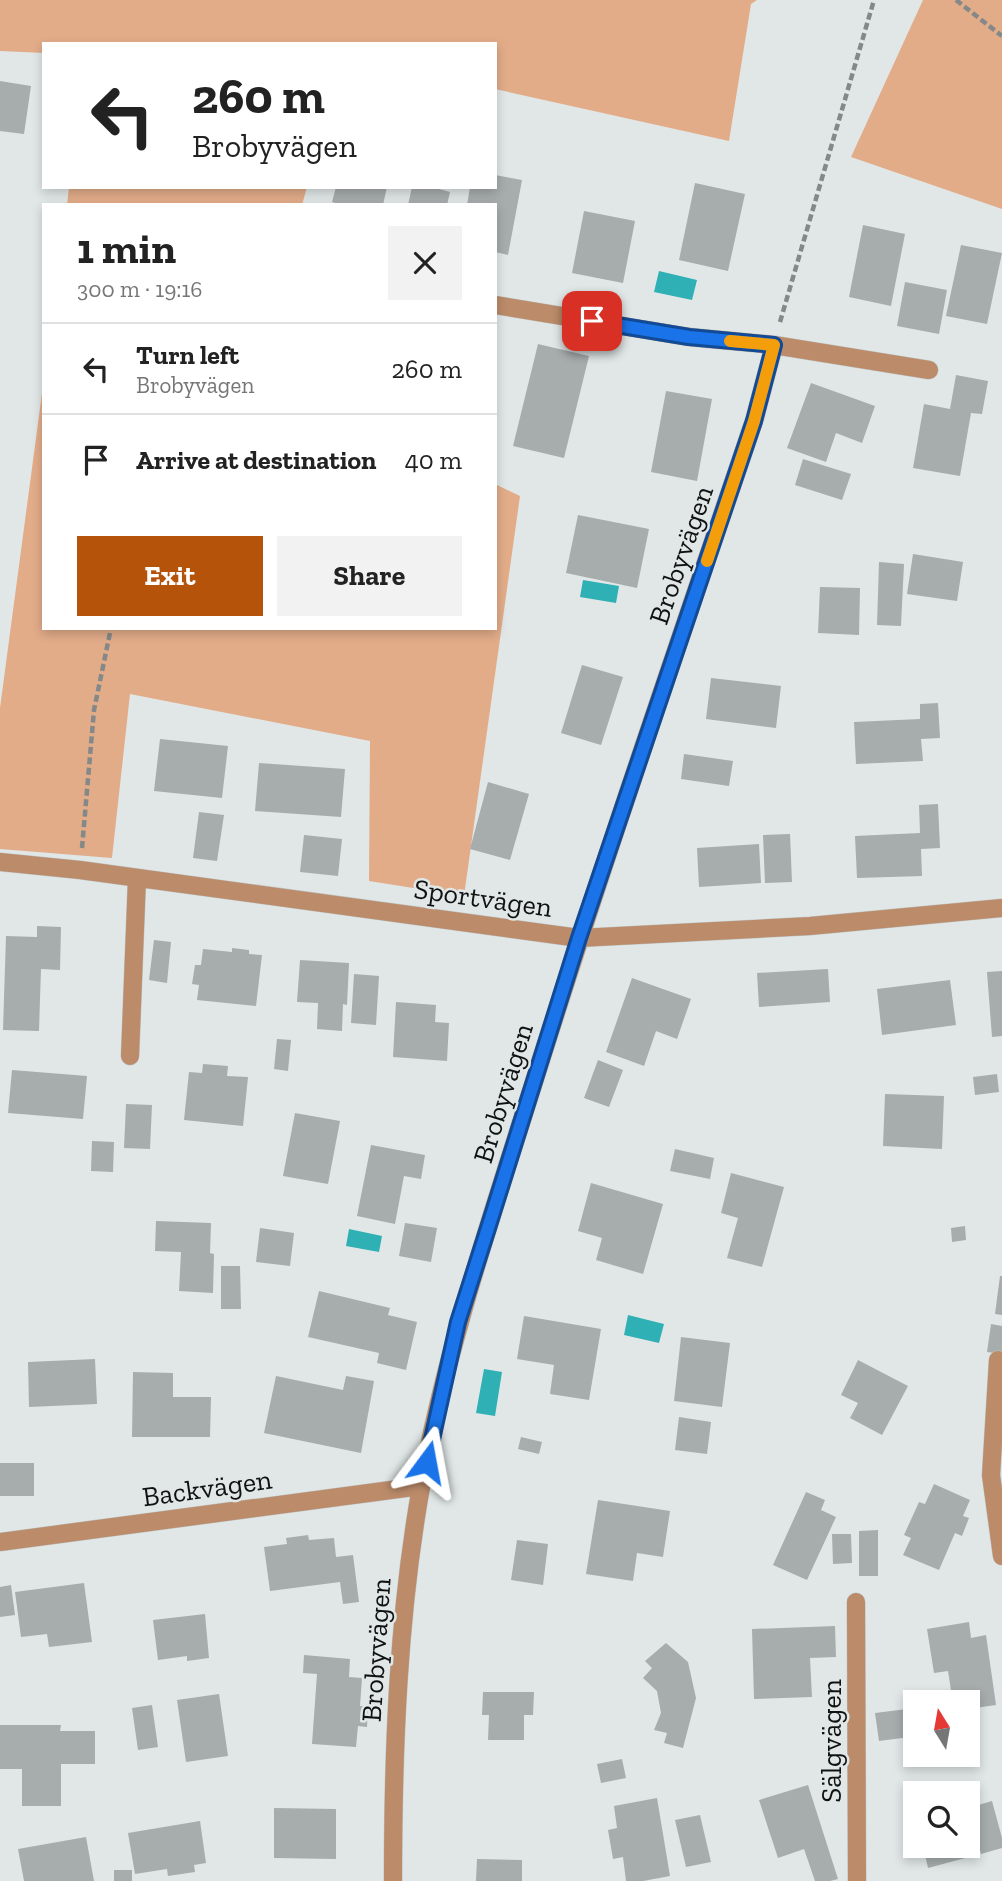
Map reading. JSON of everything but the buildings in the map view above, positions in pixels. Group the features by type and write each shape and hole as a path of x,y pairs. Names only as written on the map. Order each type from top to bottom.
{"street":[{"path":"497,305 689,337 774,345 929,370"},
{"name":"Brobyvägen","path":"393,1881 393,1789 405,1599 421,1486 458,1322 579,938 754,421 774,345"},
{"name":"Sportvägen","path":"0,862 80,870 579,938 810,926 1002,908"},
{"path":"130,1056 136,878"},
{"path":"998,1360 992,1475 1002,1556"},
{"name":"Backvägen","path":"0,1542 421,1486"},
{"name":"Sälgvägen","path":"856,1602 857,1881"}],"path":[{"path":"774,345 874,0"},
{"path":"956,0 1002,36"},
{"path":"80,870 94,710 111,630"}],"shaded area":[{"path":"0,0 757,0 751,4 729,141 497,89 497,42 42,42 42,53 0,51"},
{"path":"923,0 1002,0 1002,209 851,157"},
{"path":"69,189 306,189 303,203 67,203"},
{"path":"42,393 42,630 497,630 497,485 520,496 464,896 369,881 370,741 130,694 112,858 0,849 0,708"}],"water":[{"path":"659,271 697,280 692,300 654,292"},
{"path":"583,580 619,586 616,603 580,597"},
{"path":"349,1229 382,1236 379,1252 346,1246"},
{"path":"628,1315 664,1324 659,1343 624,1335"},
{"path":"484,1369 502,1372 495,1416 476,1413"}],"slow traffic":[{"path":"707,561 754,421 774,345 730,341"}],"route":[{"path":"427,1462 458,1322 579,938 754,421 774,345 689,337 592,321"}]}
